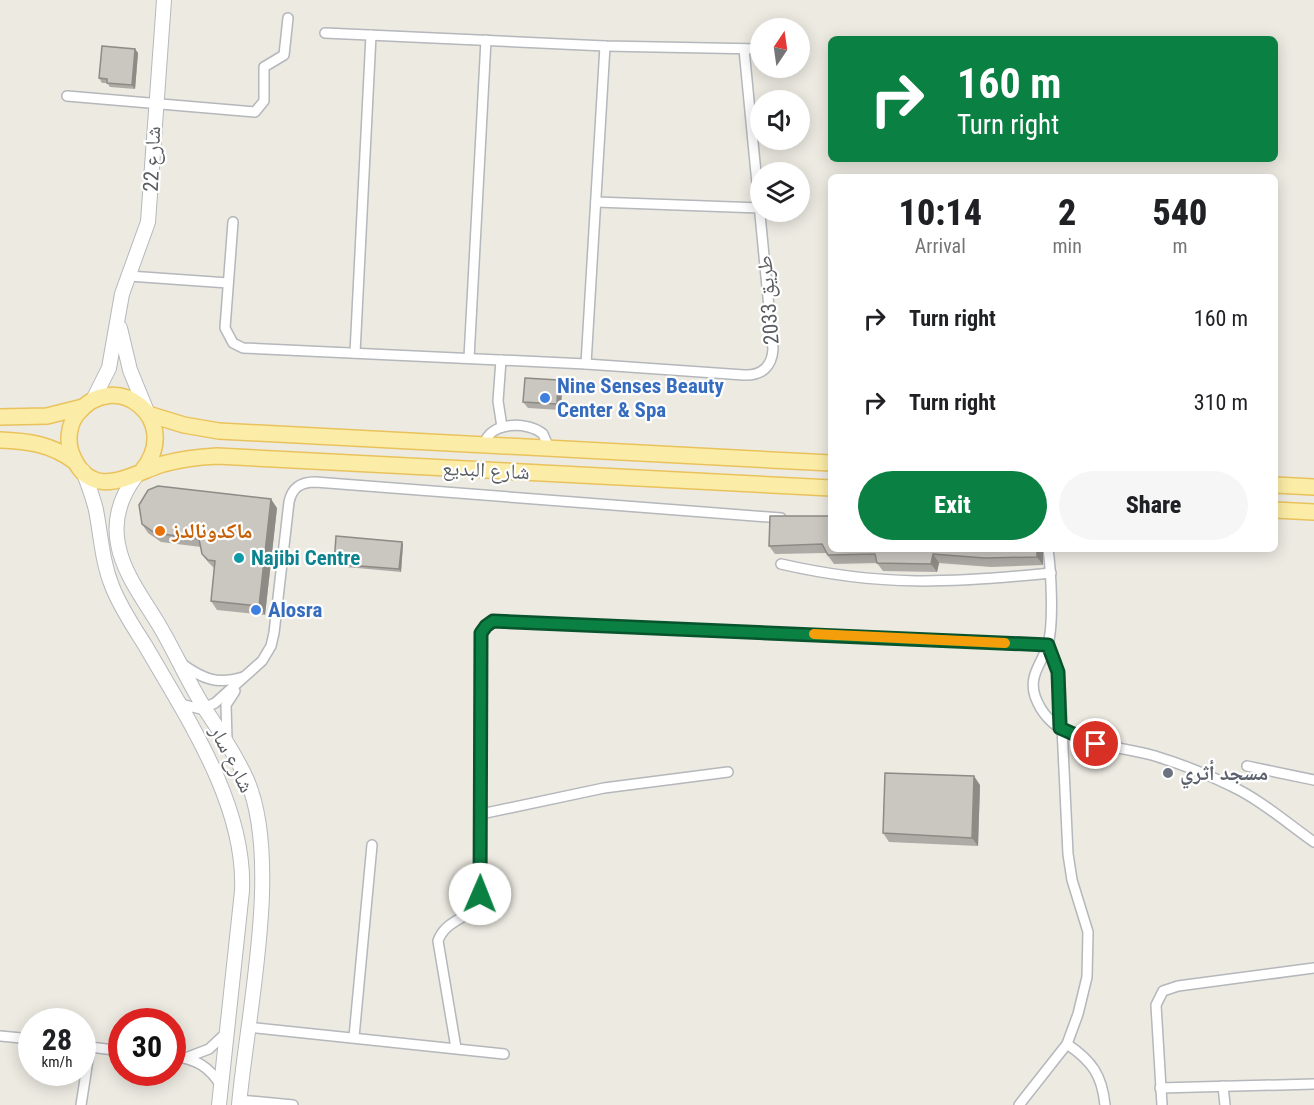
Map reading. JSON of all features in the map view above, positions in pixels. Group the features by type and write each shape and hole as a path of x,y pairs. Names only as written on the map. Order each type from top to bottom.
{"main road":[{"path":"0,417 47,416 108,396 123,397 137,403 148,414 154,425 155,450 139,474 123,482 108,483 95,479 59,450 42,444 0,440"},
{"path":"79,466 69,447 69,432 74,418 88,403"},
{"name":"شارع البديع","path":"148,414 184,425 219,431 828,463"},
{"name":"شارع البديع","path":"139,474 177,461 217,456 828,488"},
{"path":"1278,485 1314,487"},
{"path":"1278,510 1314,512"}],"street":[{"name":"شارع 22","path":"88,403 109,368 118,314 142,243 151,201 155,104 164,0"},
{"path":"67,96 248,113 258,110 264,100 264,67 285,55 288,18"},
{"path":"325,33 605,46 750,49"},
{"path":"355,353 371,35"},
{"path":"469,358 486,40"},
{"path":"586,364 605,46"},
{"name":"طريق 2033","path":"744,49 755,162"},
{"path":"596,202 750,208"},
{"name":"طريق 2033","path":"233,222 225,328 229,339 238,346 586,364 744,375 759,374 773,356 761,222"},
{"path":"129,276 228,284"},
{"name":"شارع 22","path":"118,314 130,370 148,414"},
{"path":"501,360 498,401 502,427"},
{"path":"484,445 490,433 502,427 540,431 546,438 549,448"},
{"name":"شارع سار","path":"79,466 95,508 101,548 112,586 180,704 225,799 241,856 242,891 219,1105"},
{"name":"شارع سار","path":"139,474 125,490 119,506 117,543 123,561 204,708 248,781 261,842 261,888 239,1102"},
{"path":"180,704 204,708 248,675 262,661 271,646 290,502 294,489 300,484 339,484 796,519"},
{"path":"1019,1105 1066,1044 1083,998 1089,954 1088,932 1070,867 1058,672 1048,645 1051,573 1048,552"},
{"path":"781,564 864,580 906,583 948,583 1051,573"},
{"path":"456,1048 438,941 447,925 473,912 479,903 481,633 493,621 1048,645"},
{"path":"1048,645 1037,664 1034,694 1040,708 1060,728 1082,740 1152,755 1214,778 1234,787 1310,840 1313,829"},
{"path":"179,661 198,675 213,682 230,681 248,675"},
{"path":"227,744 226,705 248,675"},
{"path":"1247,766 1314,780"},
{"path":"481,814 604,788 729,772"},
{"path":"354,1037 372,845"},
{"path":"1162,1105 1156,1005 1163,991 1178,986 1314,968"},
{"path":"247,1027 504,1054"},
{"path":"186,1058 203,1053 228,1031"},
{"path":"0,1036 18,1038"},
{"path":"1066,1044 1091,1062 1098,1072 1105,1105"},
{"path":"186,1058 206,1066 221,1087"},
{"path":"1160,1088 1314,1084"},
{"path":"81,1105 83,1086"},
{"path":"1223,1086 1225,1105"},
{"path":"239,1102 293,1105"}],"building":[{"path":"102,46 135,49 132,85 107,83 107,79 99,78"},
{"name":"Nine Senses Beauty Center & Spa","path":"525,378 558,380 557,404 523,402"},
{"name":"Najibi Centre","path":"158,486 271,499 259,606 211,601 215,561 208,560 202,554 199,539 155,533 142,524 139,505 148,490"},
{"path":"770,516 828,516 828,552 1037,552 1037,557 985,558 933,554 931,564 877,563 875,554 828,555 822,544 769,546"},
{"path":"336,536 402,542 399,569 334,564"},
{"path":"885,773 974,776 972,838 883,833"}],"slow traffic":[{"path":"814,634 1005,643"}],"place":[{"name":"Nine Senses Beauty Center & Spa","path":"545,398"},
{"name":"ماكدونالدز","path":"160,531"},
{"name":"Najibi Centre","path":"239,558"},
{"name":"Alosra","path":"256,610"},
{"name":"مسجد أثري","path":"1168,773"}],"route":[{"path":"480,894 481,633 493,621 1048,645 1058,672 1061,705 1060,728 1082,740 1096,744"}]}
